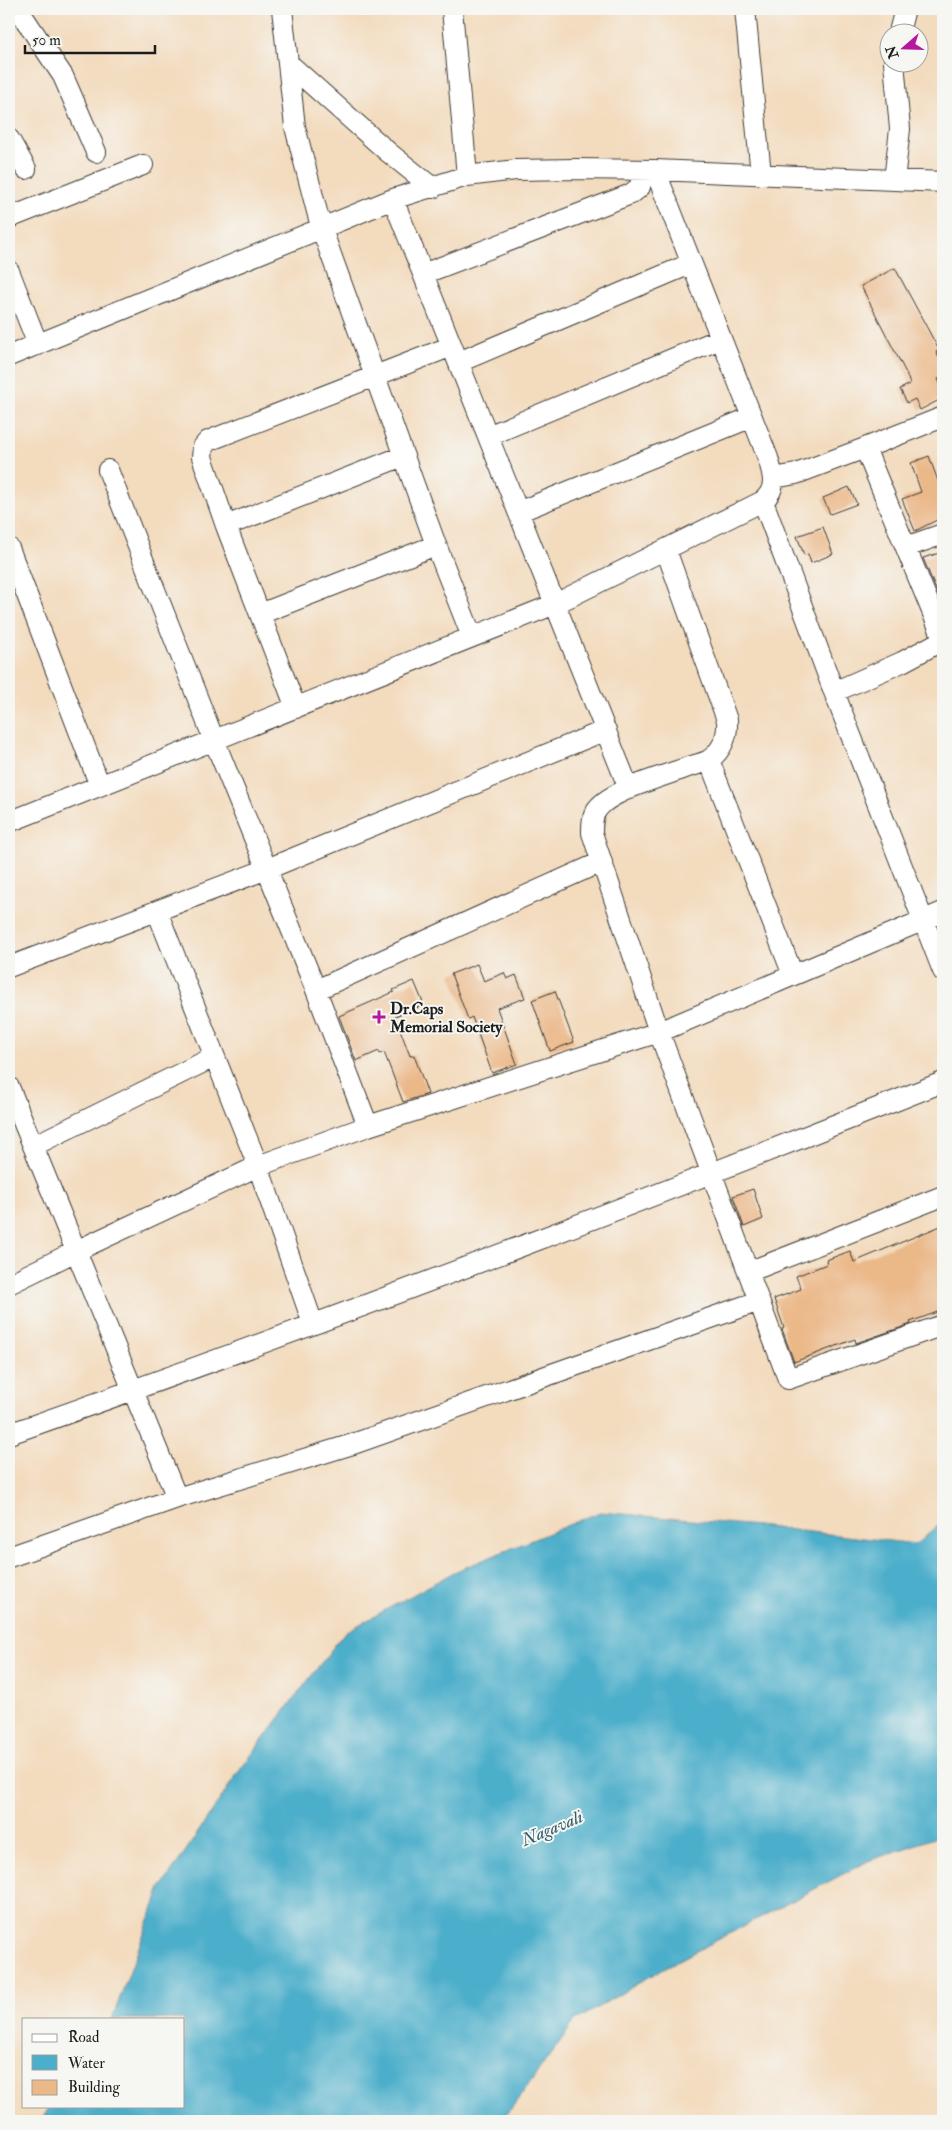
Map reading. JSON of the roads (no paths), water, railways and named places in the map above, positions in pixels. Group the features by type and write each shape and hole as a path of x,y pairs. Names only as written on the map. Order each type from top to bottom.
{"street":[{"path":"18,9 63,76 96,152"},
{"path":"282,9 295,127 321,227 403,456 472,637"},
{"path":"452,9 467,176"},
{"path":"745,9 761,175"},
{"path":"902,22 905,9"},
{"path":"288,63 388,152 433,188"},
{"path":"894,180 900,129 895,72"},
{"path":"9,139 26,169"},
{"path":"9,218 143,165"},
{"path":"9,356 321,227 393,199 467,176 516,170 649,170 943,182"},
{"path":"9,822 555,604 763,501 770,494 774,487 774,478 752,417 690,264 649,170"},
{"path":"423,274 631,194 640,187 649,170"},
{"path":"393,199 629,789"},
{"path":"296,708 226,526 202,457 202,447 208,441 374,377 455,354 690,264"},
{"path":"9,271 38,345"},
{"path":"488,436 720,339"},
{"path":"518,512 752,417"},
{"path":"774,478 796,474 943,417"},
{"path":"834,692 902,662 943,639 865,448"},
{"path":"226,526 403,456"},
{"path":"108,470 214,740 316,990 368,1126"},
{"path":"763,501 834,692 943,971"},
{"path":"906,547 943,534"},
{"path":"260,614 436,545"},
{"path":"9,548 100,786"},
{"path":"666,550 727,720 728,732 724,743 710,760 629,789 608,799 598,808 593,819 592,833 659,1032 788,1379 943,1325"},
{"path":"9,967 267,869 606,730"},
{"path":"710,760 793,975"},
{"path":"316,990 601,862"},
{"path":"157,911 258,1166 313,1324"},
{"path":"9,1284 258,1166 368,1126 659,1032 943,912"},
{"path":"33,1146 214,1057"},
{"path":"9,1434 484,1261 712,1174 943,1082"},
{"path":"9,1087 177,1498"},
{"path":"748,1272 943,1196"},
{"path":"9,1557 177,1498 353,1444 759,1301"}],"water":[{"name":"Nagavali","path":"600,1512 757,1526 916,1544 943,1522 943,1835 868,1861 664,1968 575,2021 502,2121 41,2121 49,2108 185,2108 185,2018 112,2018 161,1888 237,1774 344,1633 454,1572"}],"place":[{"name":"Dr.Caps Memorial Society","path":"379,1017"}]}
